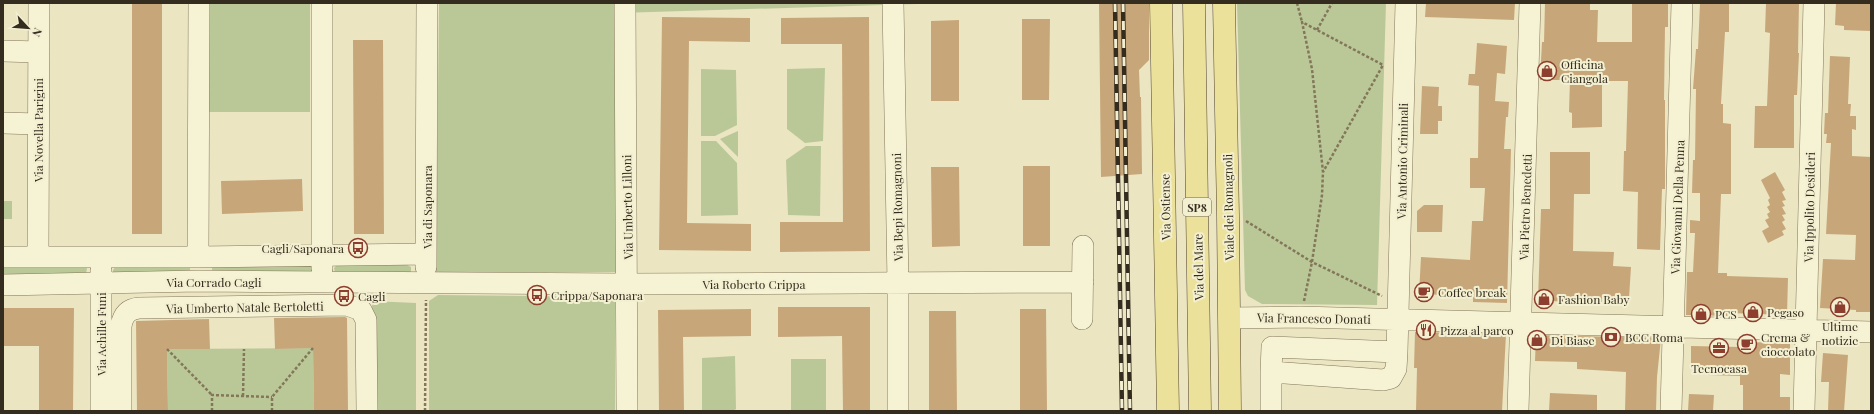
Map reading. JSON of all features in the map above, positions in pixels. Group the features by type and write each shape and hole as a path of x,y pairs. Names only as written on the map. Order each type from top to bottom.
{"main road":[{"name":"Via Ostiense","path":"1161,3 1168,411"},
{"name":"Via del Mare","path":"1194,3 1200,411"},
{"name":"Viale dei Romagnoli","path":"1224,3 1230,411"}],"street":[{"name":"Via Novella Parigini","path":"38,256 39,3"},
{"path":"198,3 206,257 198,281"},
{"path":"322,3 322,282"},
{"name":"Via di Saponara","path":"426,284 427,3"},
{"name":"Via Umberto Lilloni","path":"625,3 627,411"},
{"name":"Via Bepi Romagnoni","path":"894,3 898,283 898,411"},
{"name":"Via Antonio Criminali","path":"1398,320 1406,3"},
{"name":"Via Pietro Benedetti","path":"1518,411 1522,324 1530,3"},
{"name":"Via Giovanni Della Penna","path":"1671,411 1682,3"},
{"name":"Via Ippolito Desideri","path":"1804,411 1814,3"},
{"path":"3,52 39,52"},
{"path":"3,123 38,124"},
{"path":"1082,319 1083,246"},
{"path":"3,257 206,257 426,254"},
{"name":"Via Achille Funi","path":"101,256 101,411"},
{"name":"Via Corrado Cagli","path":"3,285 198,281 426,284"},
{"name":"Via Roberto Crippa","path":"426,284 1083,282"},
{"name":"Via Umberto Natale Bertoletti","path":"121,411 121,326 124,316 130,310 138,308 347,306 361,310 366,320 367,411"},
{"name":"Via Francesco Donati","path":"1229,318 1300,317 1673,328 1871,332"},
{"path":"1271,372 1383,380 1391,378 1396,369 1398,352 1398,320"},
{"path":"1271,411 1272,347 1398,352"}],"path":[{"path":"1297,3 1312,69 1323,172 1322,195 1312,262 1300,317"},
{"path":"1317,30 1332,3"},
{"path":"1302,22 1383,65 1323,172"},
{"path":"1228,216 1242,218 1312,262 1380,296 1399,296"},
{"path":"425,411 426,284"},
{"path":"272,411 272,397 314,348"},
{"path":"168,349 212,395 212,411"},
{"path":"243,396 244,349"},
{"path":"212,395 272,397"}],"green space":[{"path":"208,3 310,3 310,112 208,112"},
{"path":"439,3 949,3 619,13 617,272 436,273"},
{"path":"1237,3 1386,3 1377,305 1262,304 1248,296 1245,290"},
{"path":"825,68 823,141 805,143 787,129 787,69"},
{"path":"701,69 736,70 737,125 715,136 701,136"},
{"path":"738,131 738,157 720,139"},
{"path":"701,141 716,141 737,163 738,215 701,216"},
{"path":"806,146 821,146 820,216 788,215 786,160"},
{"path":"3,201 12,201 12,219 3,219"},
{"path":"3,265 82,265 87,268 86,274 3,277"},
{"path":"308,265 311,267 312,271 309,274 212,273 212,268 216,266"},
{"path":"337,265 407,265 411,267 411,271 409,275 335,273 334,268"},
{"path":"116,266 190,267 190,272 113,274 113,270"},
{"path":"438,295 615,297 615,411 429,411 429,301"},
{"path":"372,301 416,303 416,411 373,411"},
{"path":"313,348 314,411 168,411 167,349"},
{"path":"735,356 736,409 733,411 702,411 702,358"},
{"path":"791,359 826,359 826,411 791,411"}],"building":[{"path":"132,3 162,3 162,234 132,234"},
{"path":"1099,3 1149,3 1149,60 1139,70 1141,97 1142,174 1101,177"},
{"path":"1426,3 1515,3 1514,20 1425,17"},
{"path":"1545,3 1590,3 1590,10 1598,10 1597,42 1632,42 1632,3 1668,3 1668,27 1665,27 1665,189 1662,189 1660,250 1637,249 1638,192 1623,191 1628,81 1602,81 1602,127 1572,128 1572,113 1569,112 1570,80 1540,80 1542,42 1544,42"},
{"path":"1700,3 1729,3 1729,32 1725,32 1721,104 1723,104 1723,123 1731,124 1731,194 1721,194 1718,273 1727,273 1727,276 1788,278 1787,315 1730,313 1730,316 1686,315 1687,272 1693,272 1695,233 1690,233 1690,220 1700,221 1700,193 1692,193 1693,160 1695,160 1696,89 1693,89 1696,49 1698,49"},
{"path":"1766,3 1799,3 1797,95 1794,95 1794,148 1754,148 1755,106 1767,106 1770,33 1765,32"},
{"path":"1836,3 1871,3 1871,31 1844,30 1844,26 1835,25"},
{"path":"662,17 750,18 750,42 689,41 687,223 751,224 751,251 659,250"},
{"path":"869,17 870,251 780,252 780,222 843,222 842,44 781,44 781,18"},
{"path":"1022,19 1050,19 1049,100 1022,100"},
{"path":"959,20 959,101 931,101 931,21"},
{"path":"353,40 383,40 384,234 354,234"},
{"path":"1477,43 1507,46 1505,74 1497,73 1495,101 1509,102 1508,117 1506,117 1504,149 1511,149 1507,303 1473,302 1473,296 1419,294 1421,257 1470,260 1472,221 1483,221 1485,188 1470,188 1470,158 1478,158 1479,86 1468,85 1469,74 1475,74"},
{"path":"1830,56 1850,57 1848,104 1851,104 1850,116 1856,116 1856,130 1852,129 1852,156 1871,157 1871,312 1820,308 1823,259 1855,260 1856,235 1826,234 1831,143 1826,143 1827,134 1824,134 1825,113 1828,113"},
{"path":"1422,86 1439,87 1438,106 1442,106 1442,121 1438,121 1438,134 1420,134"},
{"path":"1550,152 1590,152 1590,194 1574,194 1573,251 1614,252 1613,266 1631,267 1629,298 1602,296 1602,302 1538,301 1541,209 1550,209"},
{"path":"1023,166 1050,166 1050,246 1023,246"},
{"path":"931,167 959,167 960,246 932,247"},
{"path":"1775,172 1785,190 1782,192 1786,200 1782,201 1785,206 1782,207 1786,214 1782,215 1785,220 1782,222 1786,229 1782,231 1784,235 1768,243 1762,231 1769,227 1765,220 1769,218 1767,214 1770,212 1767,207 1770,205 1768,200 1770,198 1761,180"},
{"path":"302,179 303,211 222,214 221,181"},
{"path":"1424,205 1443,205 1442,232 1417,232 1417,211"},
{"path":"778,307 870,307 870,411 843,411 842,336 778,337"},
{"path":"3,308 74,308 73,411 39,411 39,346 3,346"},
{"path":"751,309 751,336 683,337 684,411 659,411 658,310"},
{"path":"1020,309 1046,309 1047,411 1020,411"},
{"path":"929,311 956,311 957,411 929,411"},
{"path":"274,318 347,318 348,411 314,411 313,348 275,349"},
{"path":"209,319 210,349 167,349 168,411 137,411 136,321"},
{"path":"1415,332 1506,334 1502,411 1416,411 1417,368 1414,368"},
{"path":"1536,335 1661,338 1657,377 1656,411 1625,411 1626,372 1577,369 1577,362 1535,361"},
{"path":"1741,342 1790,343 1790,375 1780,374 1780,397 1790,397 1790,411 1743,411 1743,385 1740,385 1740,376 1708,375 1708,368 1691,368 1691,346 1741,347"},
{"path":"1823,353 1848,355 1844,411 1828,411 1829,382 1821,382"},
{"path":"1550,393 1597,395 1597,411 1549,411"},
{"path":"1689,394 1714,395 1713,411 1688,411"}],"railway":[{"path":"1115,3 1122,411"},
{"path":"1123,3 1130,411"}],"place":[{"name":"Officina Ciangola","path":"1547,71"},
{"name":"Cagli/Saponara","path":"358,248"},
{"name":"Coffee break","path":"1424,292"},
{"name":"Crippa/Saponara","path":"537,295"},
{"name":"Cagli","path":"344,296"},
{"name":"Fashion Baby","path":"1544,299"},
{"name":"Ultime notizie","path":"1840,307"},
{"name":"Pegaso","path":"1753,312"},
{"name":"PCS","path":"1701,314"},
{"name":"Pizza al parco","path":"1426,330"},
{"name":"BCC Roma","path":"1611,337"},
{"name":"Di Biase","path":"1537,340"},
{"name":"Crema & cioccolato","path":"1747,344"},
{"name":"Tecnocasa","path":"1719,348"}]}
